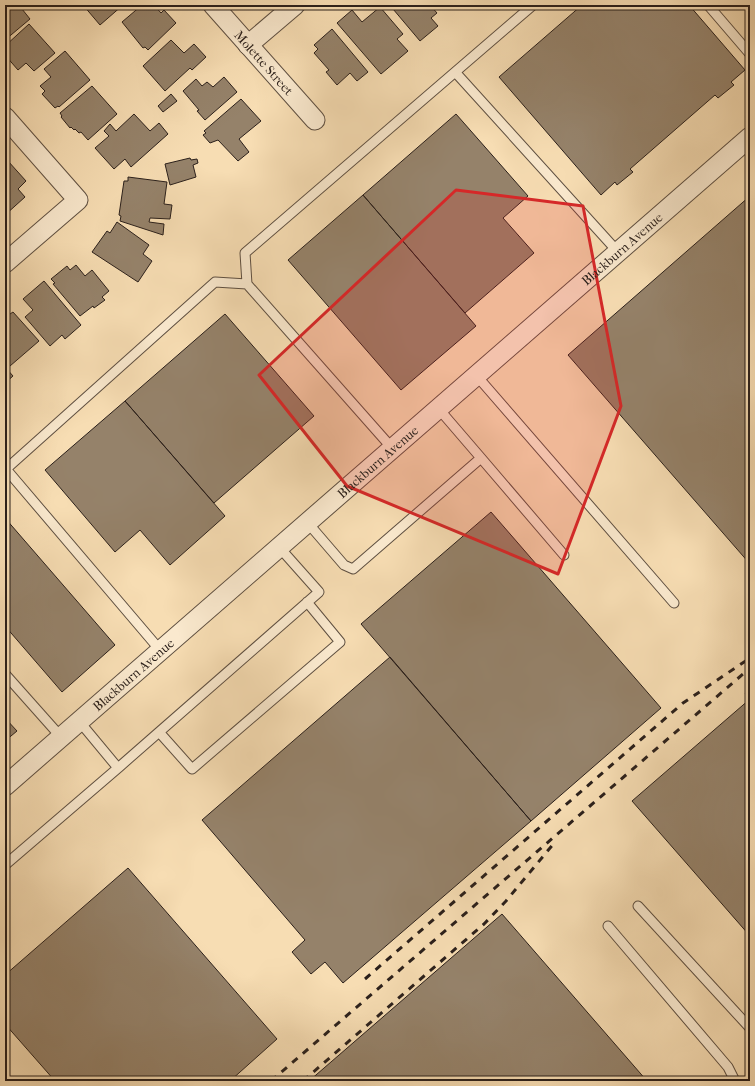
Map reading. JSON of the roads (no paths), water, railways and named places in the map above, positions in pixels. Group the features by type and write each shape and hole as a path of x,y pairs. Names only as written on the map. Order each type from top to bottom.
{"street":[{"name":"Molette Street","path":"213,5 314,120"},
{"path":"248,45 295,5"},
{"path":"5,117 78,200 5,263"},
{"name":"Blackburn Avenue","path":"5,786 750,137"}],"lane":[{"path":"392,448 247,284 245,253 533,5"},
{"path":"708,5 750,54"},
{"path":"456,72 618,252"},
{"path":"160,650 6,470 215,282 247,284"},
{"path":"476,375 674,603"},
{"path":"438,408 564,555"},
{"path":"307,522 344,565 352,569 481,458"},
{"path":"5,865 319,592 279,547"},
{"path":"158,732 192,769 340,642 307,602"},
{"path":"5,674 61,737"},
{"path":"79,721 118,768"},
{"path":"638,906 750,1028"},
{"path":"608,926 728,1068 735,1081"}],"railway":[{"path":"365,979 683,703 750,658"},
{"path":"271,1081 750,668"},
{"path":"303,1081 484,924 506,901 555,842"}]}
